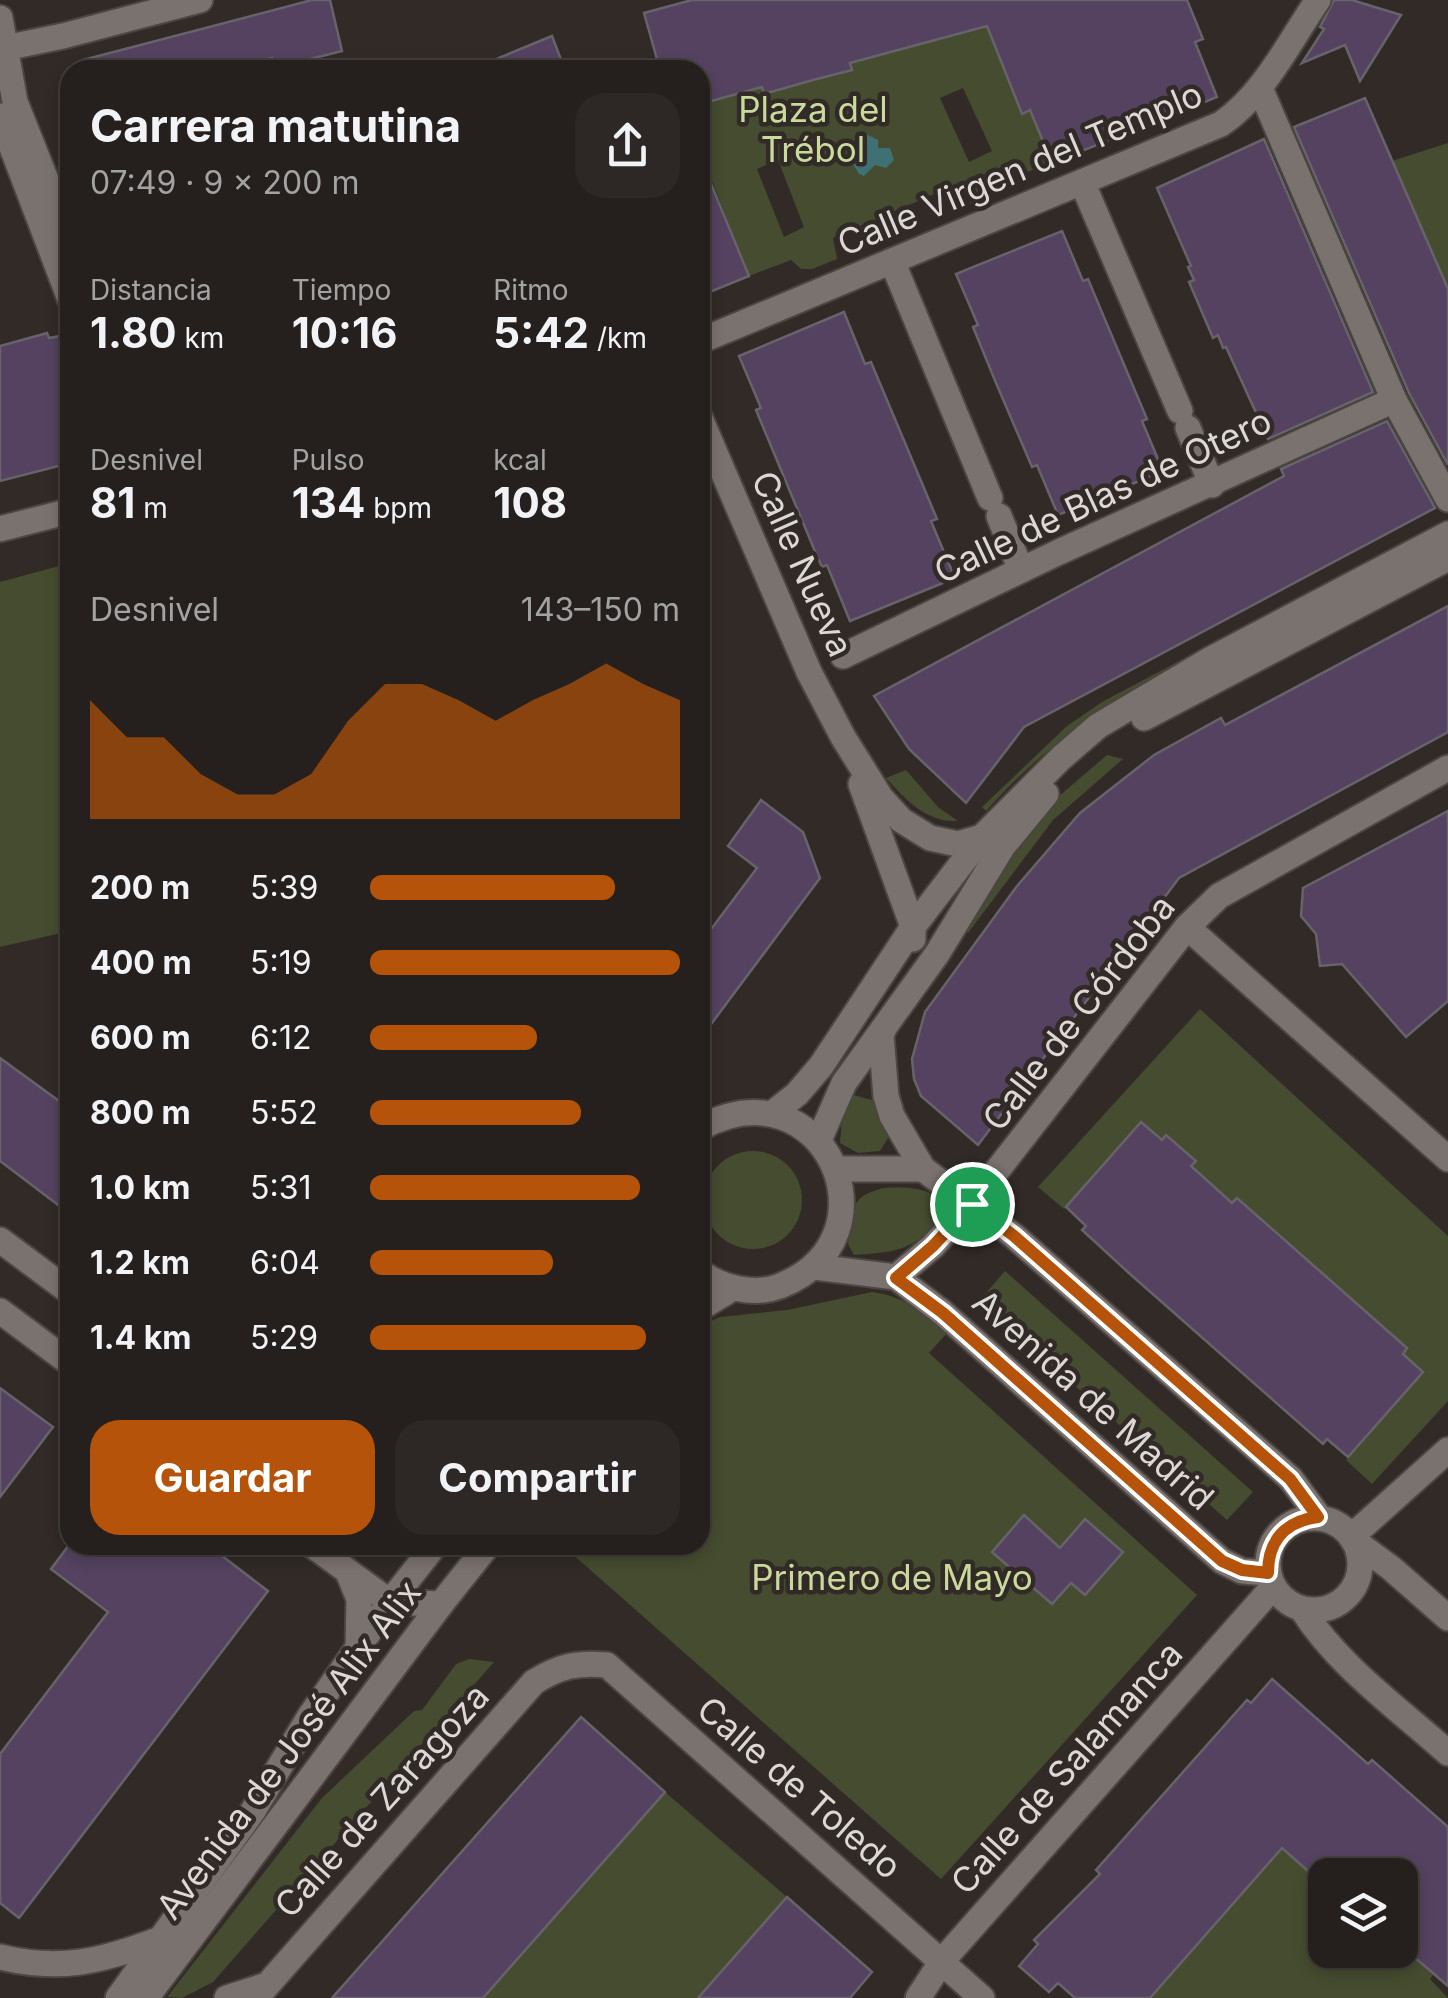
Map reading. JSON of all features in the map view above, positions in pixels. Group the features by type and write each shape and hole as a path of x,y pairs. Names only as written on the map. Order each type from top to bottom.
{"street":[{"path":"4,48 200,0"},
{"name":"Calle Virgen del Templo","path":"710,337 1222,124 1260,88 1318,0"},
{"path":"0,18 15,102 60,215"},
{"path":"1260,88 1394,400 1448,499"},
{"path":"0,116 60,272"},
{"path":"1082,182 1212,485"},
{"path":"892,261 1021,570"},
{"name":"Calle de Blas de Otero","path":"843,656 1394,400"},
{"name":"Calle Nueva","path":"710,441 810,672 843,737 882,798 901,820 930,838 958,844 982,837"},
{"path":"0,529 60,514"},
{"path":"773,1113 797,1094 821,1066 914,927 982,837 1098,726 1211,659 1448,534"},
{"path":"819,1140 844,1083 937,954 1003,846 1037,804 1106,739 1448,558"},
{"name":"Calle Nueva","path":"843,737 914,927 912,959 900,1005"},
{"name":"Calle de Córdoba","path":"896,1278 972,1204 1188,927 1218,896 1448,768"},
{"path":"1188,927 1448,1158"},
{"name":"Avenida de Madrid","path":"884,1028 881,1035 886,1096 896,1126 923,1169 1014,1236 1290,1479 1318,1517"},
{"path":"710,1124 740,1112 773,1113 798,1123 819,1140 837,1169 843,1206 836,1237 814,1267 799,1278 774,1288 733,1288 710,1277"},
{"path":"837,1169 923,1169"},
{"path":"0,1240 60,1285"},
{"name":"Avenida de Madrid","path":"814,1267 896,1278 943,1313 1222,1561 1270,1580"},
{"path":"710,1302 733,1288"},
{"path":"0,1310 60,1355"},
{"path":"1352,1539 1448,1450"},
{"path":"1352,1539 1359,1569 1352,1588 1331,1606 1302,1609 1290,1604 1270,1580 1270,1552 1280,1534 1297,1521 1318,1517 1331,1520 1448,1618"},
{"path":"325,1555 390,1602 441,1604 426,1555"},
{"name":"Avenida de José Alix Alix","path":"118,1998 253,1811 310,1716 420,1555"},
{"name":"Avenida de José Alix Alix","path":"146,1998 480,1555"},
{"path":"348,1572 359,1599 358,1648"},
{"name":"Calle de Salamanca","path":"918,1998 942,1961 1270,1580"},
{"path":"1302,1609 1338,1656 1448,1753"},
{"name":"Calle de Toledo","path":"558,1667 582,1662 608,1665 982,1998"},
{"name":"Calle de Zaragoza","path":"227,1998 260,1992 534,1682 558,1667"},
{"path":"0,1956 42,1965 79,1964 158,1940"}],"green space":[{"name":"Plaza del Trébol","path":"985,22 1023,113 1031,110 1052,163 1002,181 996,194 971,205 962,182 833,238 837,259 812,269 801,269 791,260 749,276 710,176 710,101 762,87 764,94 851,70 850,63","holes":["963,88 992,151 969,162 940,98","778,160 804,227 784,237 757,169"]},
{"path":"1448,143 1448,289 1392,161"},
{"path":"60,566 60,933 0,947 0,582"},
{"path":"1183,659 1185,664 1078,727 986,811 982,807 1067,726 1102,702"},
{"path":"1107,755 1123,759 1053,820 968,933 965,930 1017,846 1051,803"},
{"path":"906,770 938,807 958,821 927,814 886,778"},
{"path":"1200,1009 1448,1236 1448,1401 1372,1484 1346,1460 1374,1427 1366,1418 1423,1372 1403,1354 1407,1348 1238,1198 1232,1203 1191,1166 1195,1160 1167,1135 1162,1140 1142,1122 1064,1209 1038,1187"},
{"path":"850,1094 879,1102 888,1138 880,1151 858,1153 840,1143 842,1117"},
{"path":"734,1154 772,1154 788,1165 801,1190 799,1219 788,1235 772,1246 734,1246 710,1224 710,1176"},
{"path":"884,1188 930,1193 943,1202 942,1215 914,1243 882,1253 854,1255 848,1244 855,1206 864,1196"},
{"path":"1005,1271 1253,1492 1227,1520 979,1301"},
{"name":"Primero de Mayo","path":"872,1292 894,1297 930,1318 947,1333 929,1353 1197,1595 941,1879 573,1555 710,1555 710,1322"},
{"path":"469,1659 494,1662 213,1982 182,1998 167,1997 322,1798 414,1711 422,1710 456,1664"},
{"path":"665,1792 787,1897 698,1998 483,1998"},
{"path":"1282,1840 1289,1854 1308,1872 1308,1968 1418,1968 1418,1961 1448,1998 1150,1998 1277,1854"}],"water":[{"path":"866,134 878,140 878,148 890,148 894,160 886,168 875,165 864,176 853,164 862,153 857,143"}],"building":[{"path":"312,0 330,0 342,51 307,60 83,60"},
{"path":"692,0 1187,0 1203,39 1195,42 1217,97 1052,163 1030,110 1022,114 987,26 850,63 852,70 764,94 762,87 710,101 710,60 657,60 644,13"},
{"path":"1334,0 1352,0 1401,15 1360,81 1345,45 1302,63 1324,29 1320,27"},
{"path":"552,36 561,60 494,60"},
{"path":"1365,98 1448,289 1448,465 1409,393 1294,127"},
{"path":"1264,139 1373,392 1268,439 1226,347 1223,348 1218,335 1213,338 1189,282 1194,280 1188,267 1191,266 1157,188"},
{"path":"710,181 749,276 710,292"},
{"path":"1062,231 1083,281 1088,279 1147,419 1142,421 1163,471 1058,515 1037,465 1032,467 996,383 973,327 978,325 956,274"},
{"path":"844,312 865,364 871,362 937,519 931,521 955,578 850,621 827,565 822,567 814,549 756,410 761,408 739,356"},
{"path":"47,333 49,338 60,336 60,466 0,481 0,346"},
{"path":"1387,421 1435,508 1024,727 966,803 909,749 874,696 1284,476 1281,469"},
{"path":"1448,606 1448,732 1179,878 978,1145 921,1096 912,1059 925,1012 1017,886 1080,813 1154,755 1221,718 1225,725"},
{"path":"761,800 803,832 820,878 710,1026 710,931 757,868 728,846"},
{"path":"1448,811 1448,1001 1406,1037 1342,964 1320,966 1316,934 1301,916 1303,888"},
{"path":"0,1058 60,1102 60,1206 0,1161"},
{"path":"1141,1122 1162,1140 1166,1135 1196,1161 1191,1166 1232,1203 1237,1198 1407,1348 1403,1354 1423,1372 1348,1457 1327,1439 1323,1444 1130,1274 1082,1230 1086,1226 1066,1207"},
{"path":"0,1388 53,1427 0,1497"},
{"path":"1024,1515 1060,1548 1085,1519 1123,1552 1085,1595 1071,1583 1052,1604 992,1552"},
{"path":"62,1555 221,1555 268,1591 19,1918 0,1903 0,1754 108,1612 51,1569"},
{"path":"1272,1679 1368,1764 1372,1760 1448,1827 1448,1986 1418,1960 1418,1858 1308,1858 1308,1871 1282,1848 1150,1998 1075,1998 1058,1983 1049,1992 1019,1966 1038,1944 1034,1940 1100,1874 1096,1870 1247,1700 1251,1703"},
{"path":"581,1717 665,1792 483,1998 332,1998"},
{"path":"787,1897 872,1972 850,1998 698,1998"}],"route":[{"path":"972,1204 1014,1236 1290,1479 1318,1517 1297,1521 1280,1534 1270,1552 1268,1573 1242,1570 1222,1561 943,1313 896,1278 972,1204"}]}
